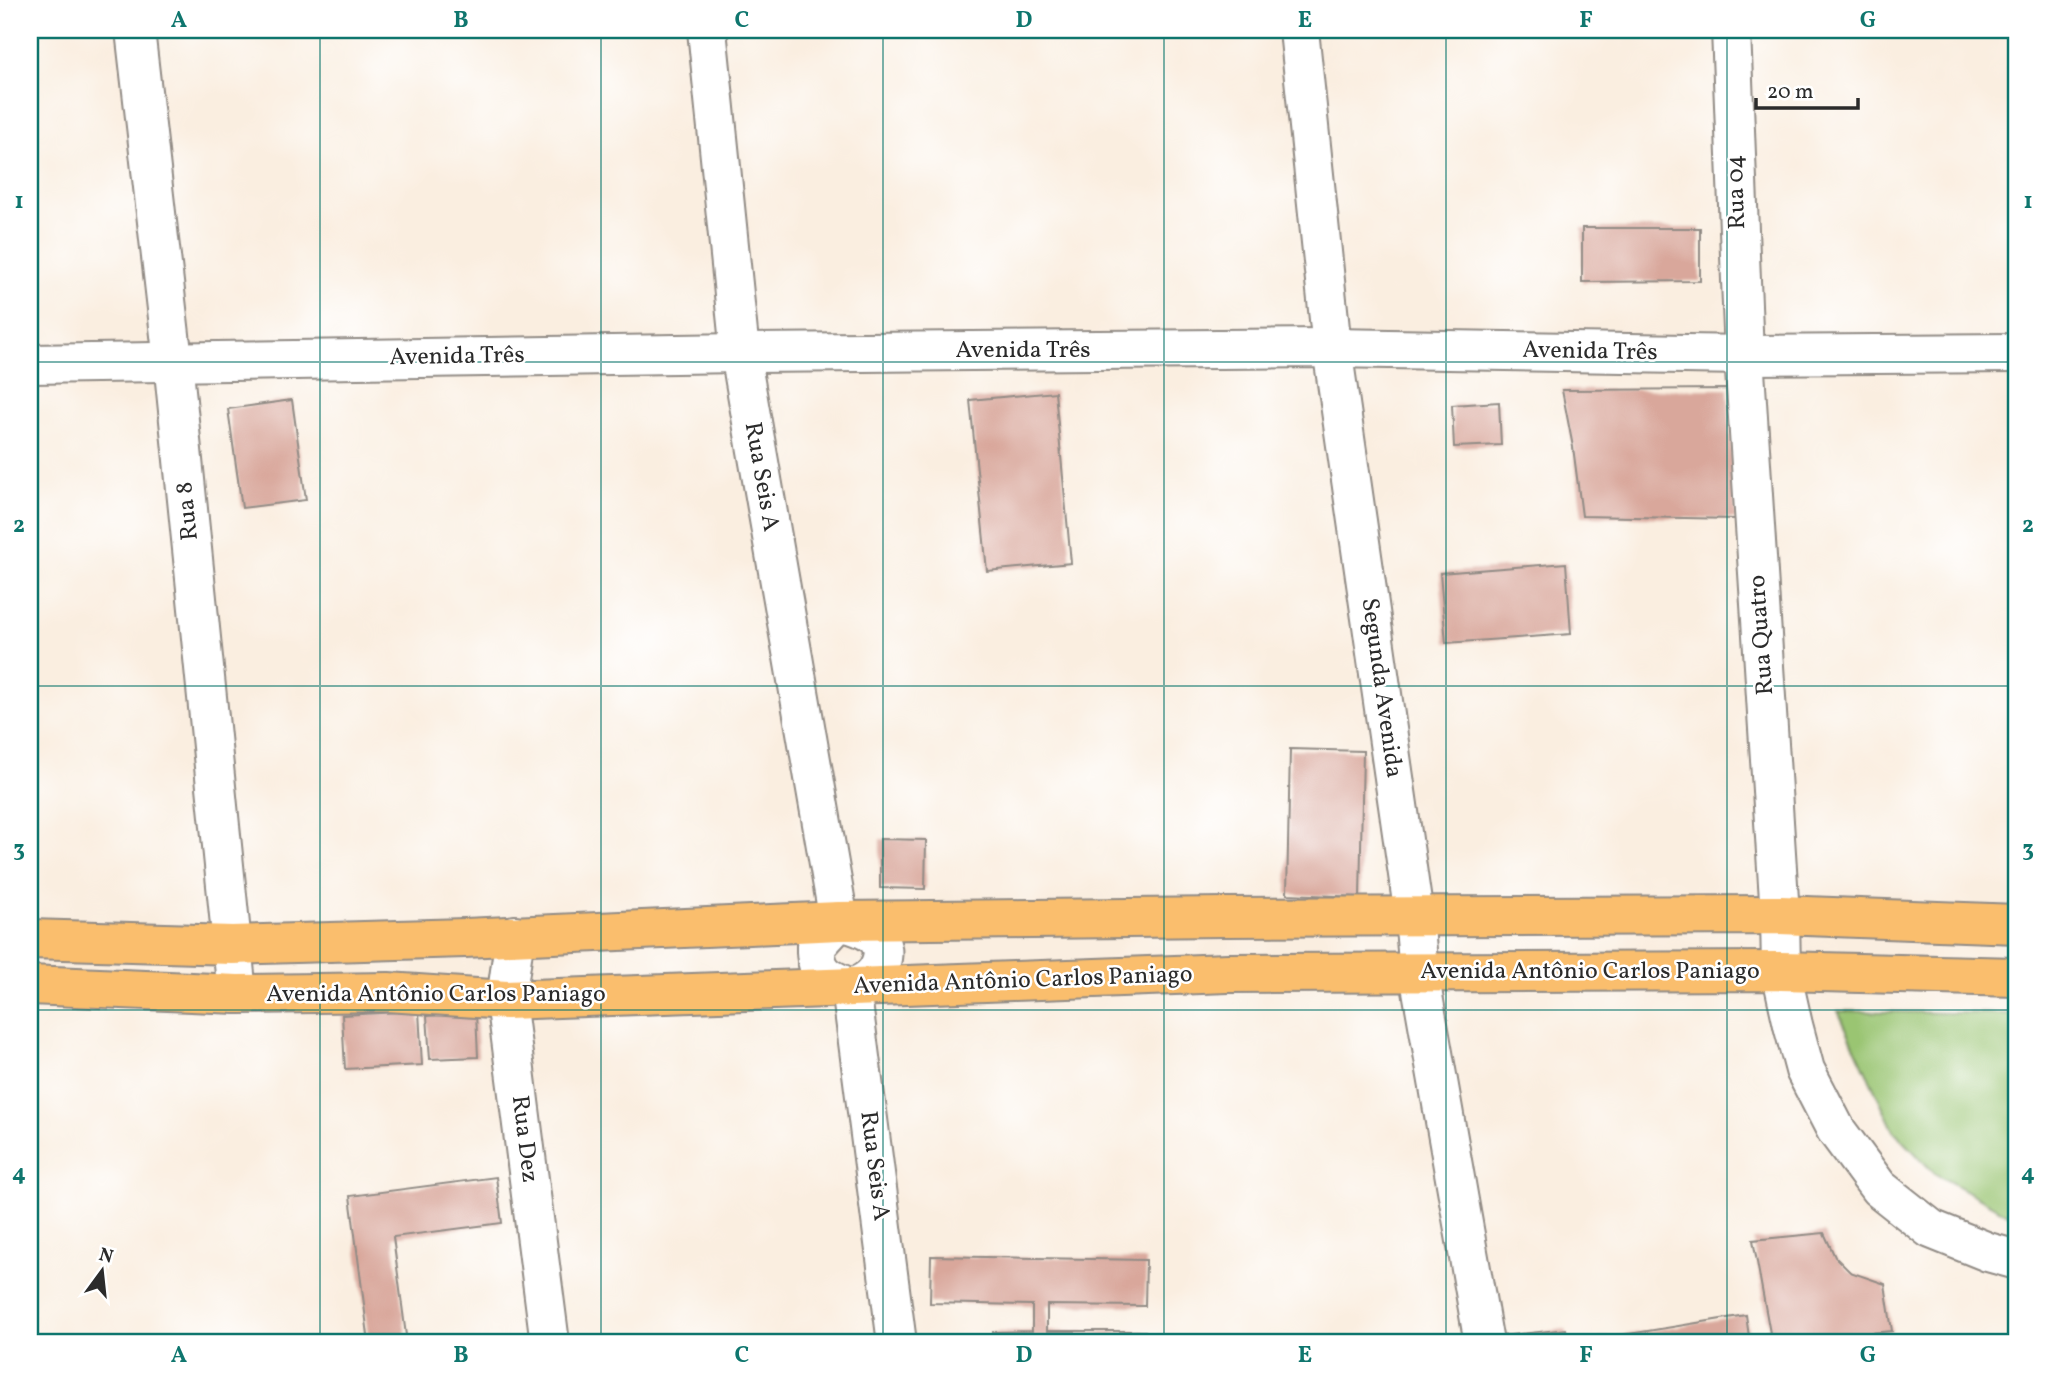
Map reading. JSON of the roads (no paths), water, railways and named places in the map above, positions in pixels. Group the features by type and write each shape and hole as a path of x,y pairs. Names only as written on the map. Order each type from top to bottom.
{"main road":[{"name":"Avenida Antônio Carlos Paniago","path":"30,939 232,945 839,921 1225,917 1780,915 2017,924"},
{"path":"1225,917 1228,973"},
{"name":"Avenida Antônio Carlos Paniago","path":"30,985 237,994 388,992 506,1000 1228,973 1781,971 2017,977"}],"street":[{"name":"Rua 8","path":"135,30 173,361 237,994"},
{"name":"Rua Seis A","path":"707,30 740,353 839,921"},
{"name":"Segunda Avenida","path":"1299,30 1332,348 1415,916 1419,972 1485,1343"},
{"name":"Rua 04","path":"1731,30 1744,355"},
{"name":"Avenida Três","path":"30,364 740,353 1332,348 1744,355 2017,353"},
{"name":"Rua Quatro","path":"1744,355 1780,915"},
{"path":"1780,915 1781,971 1805,1069 1836,1130 1879,1188 1931,1229 1988,1252 2017,1260"},
{"path":"839,921 816,946 816,960 820,971 831,980 850,988"},
{"name":"Rua Dez","path":"515,935 506,1000 550,1343"},
{"name":"Rua Seis A","path":"850,988 897,1343"}]}
